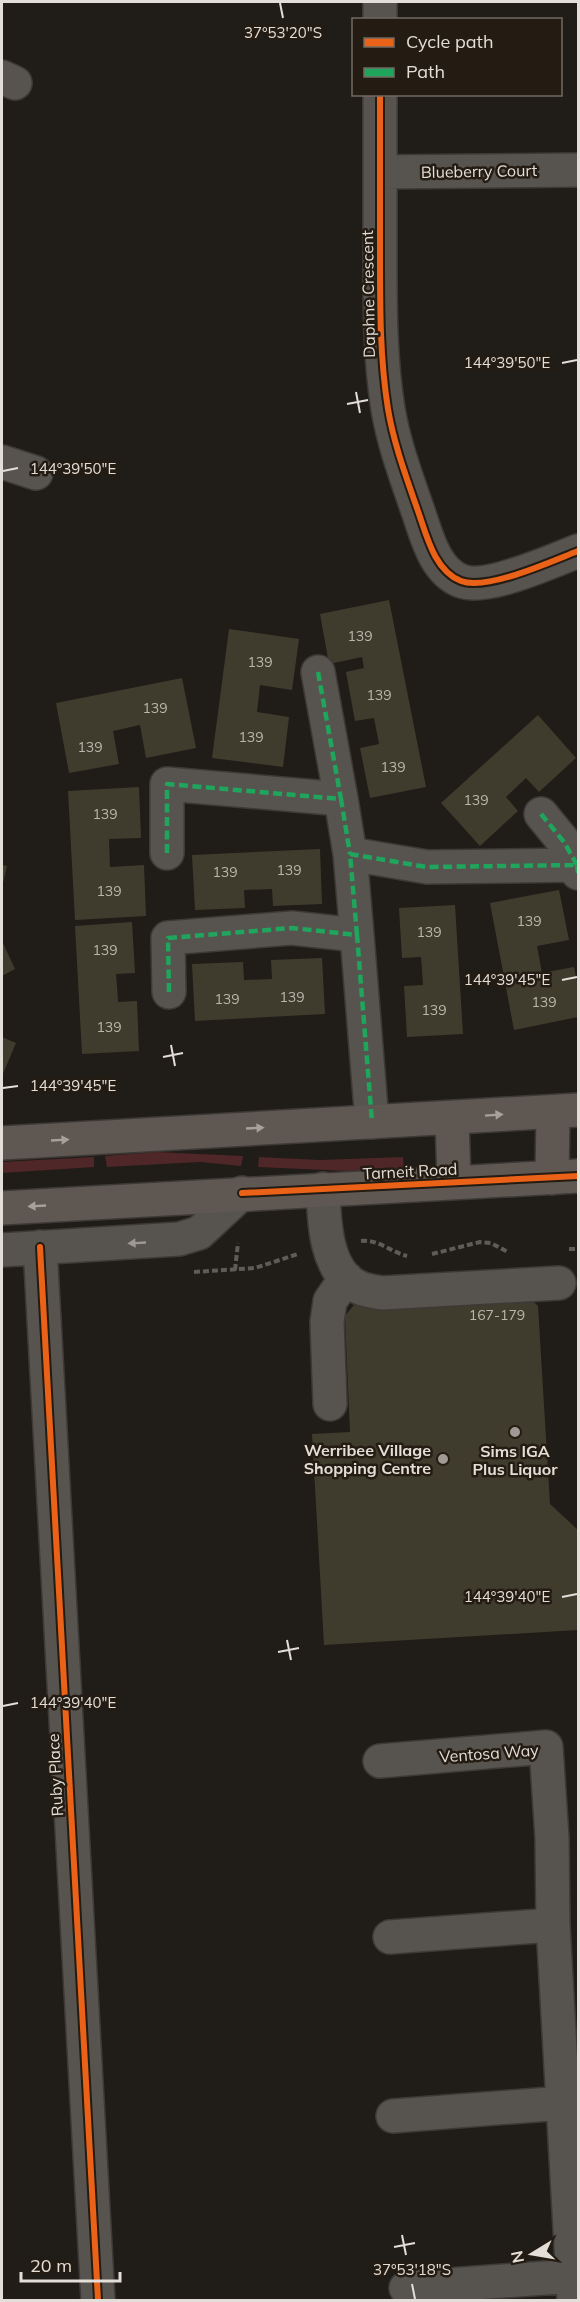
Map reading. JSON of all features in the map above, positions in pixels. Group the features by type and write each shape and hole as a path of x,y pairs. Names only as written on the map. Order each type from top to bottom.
{"main road":[{"path":"2,1143 566,1111 565,1177"},
{"path":"452,1118 454,1182"},
{"name":"Tarneit Road","path":"2,1208 565,1177"}],"street":[{"path":"380,2 380,18"},
{"name":"Daphne Crescent","path":"380,96 380,329 388,409 396,444 431,548 442,566 460,581 482,583 500,579 579,551"},
{"name":"Blueberry Court","path":"380,172 579,170"},
{"path":"2,462 36,473"},
{"path":"318,672 350,854 372,1122"},
{"path":"167,854 167,784 341,799"},
{"path":"350,854 427,867 578,869 564,842 541,814"},
{"path":"169,992 168,938 292,928 357,935"},
{"path":"323,1189 324,1224 328,1245 334,1261 346,1278 358,1287 382,1293 559,1282"},
{"path":"2,1250 160,1242 189,1237 199,1233 242,1193"},
{"path":"189,1237 198,1244 224,1245"},
{"name":"Ruby Place","path":"40,1247 98,2301"},
{"path":"330,1404 327,1322 330,1301 346,1278"},
{"name":"Ventosa Way","path":"380,1761 546,1747 565,1837 553,1925 573,2288 406,2288"},
{"path":"390,1938 553,1925"},
{"path":"393,2116 563,2103"}],"path":[{"path":"191,1272 255,1268 328,1245 369,1240 396,1253 417,1256"},
{"path":"426,1256 480,1242 491,1242 513,1254"},
{"path":"562,1250 579,1249"}],"shaded area":[{"path":"157,1152 243,1156 241,1166 200,1162 107,1167 105,1156"},
{"path":"94,1157 94,1167 2,1173 2,1162"},
{"path":"259,1157 320,1160 403,1157 404,1168 348,1171 258,1167"}],"building":[{"path":"389,600 426,787 370,798 360,748 379,744 374,718 355,721 346,672 364,668 362,657 329,664 320,614"},
{"path":"229,629 299,639 292,690 260,685 257,712 289,717 283,767 212,758"},
{"path":"182,678 196,748 146,758 140,725 113,731 119,764 69,773 56,703"},
{"path":"538,715 576,758 539,792 526,778 506,797 518,811 480,846 441,803"},
{"path":"139,787 141,838 109,839 110,867 144,865 146,916 75,920 68,791"},
{"path":"320,849 322,904 273,906 272,889 244,890 245,908 195,910 192,855"},
{"path":"2,865 7,866 2,887"},
{"path":"559,890 569,940 537,946 542,973 574,967 578,987 578,1017 514,1030 490,903"},
{"path":"455,905 463,1034 407,1037 404,986 423,985 421,957 402,958 399,908"},
{"path":"132,922 135,973 116,974 118,1002 137,1001 139,1051 82,1054 75,926"},
{"path":"2,941 15,969 2,976"},
{"path":"322,958 325,1014 195,1021 192,964 243,962 244,980 272,979 271,960"},
{"path":"2,1037 16,1043 2,1076"},
{"name":"Werribee Village Shopping Centre","path":"523,1292 538,1306 550,1504 578,1530 578,1630 324,1645 312,1434 350,1432 345,1316 357,1301"}],"marked path":[{"path":"318,672 341,799"},
{"path":"167,853 167,784 341,799 350,854"},
{"path":"541,814 564,842 577,865"},
{"path":"357,935 350,854 427,867 577,865 578,873"},
{"path":"169,992 168,938 292,928 357,935 372,1122"}],"cycle path":[{"path":"380,96 380,315 385,390 397,449 429,543 445,570 461,581 472,583 520,574 578,551"},
{"path":"242,1193 578,1176"},
{"path":"40,1247 98,2300"}],"place":[{"name":"Sims IGA Plus Liquor","path":"515,1432"},
{"name":"Werribee Village Shopping Centre","path":"443,1459"}]}
